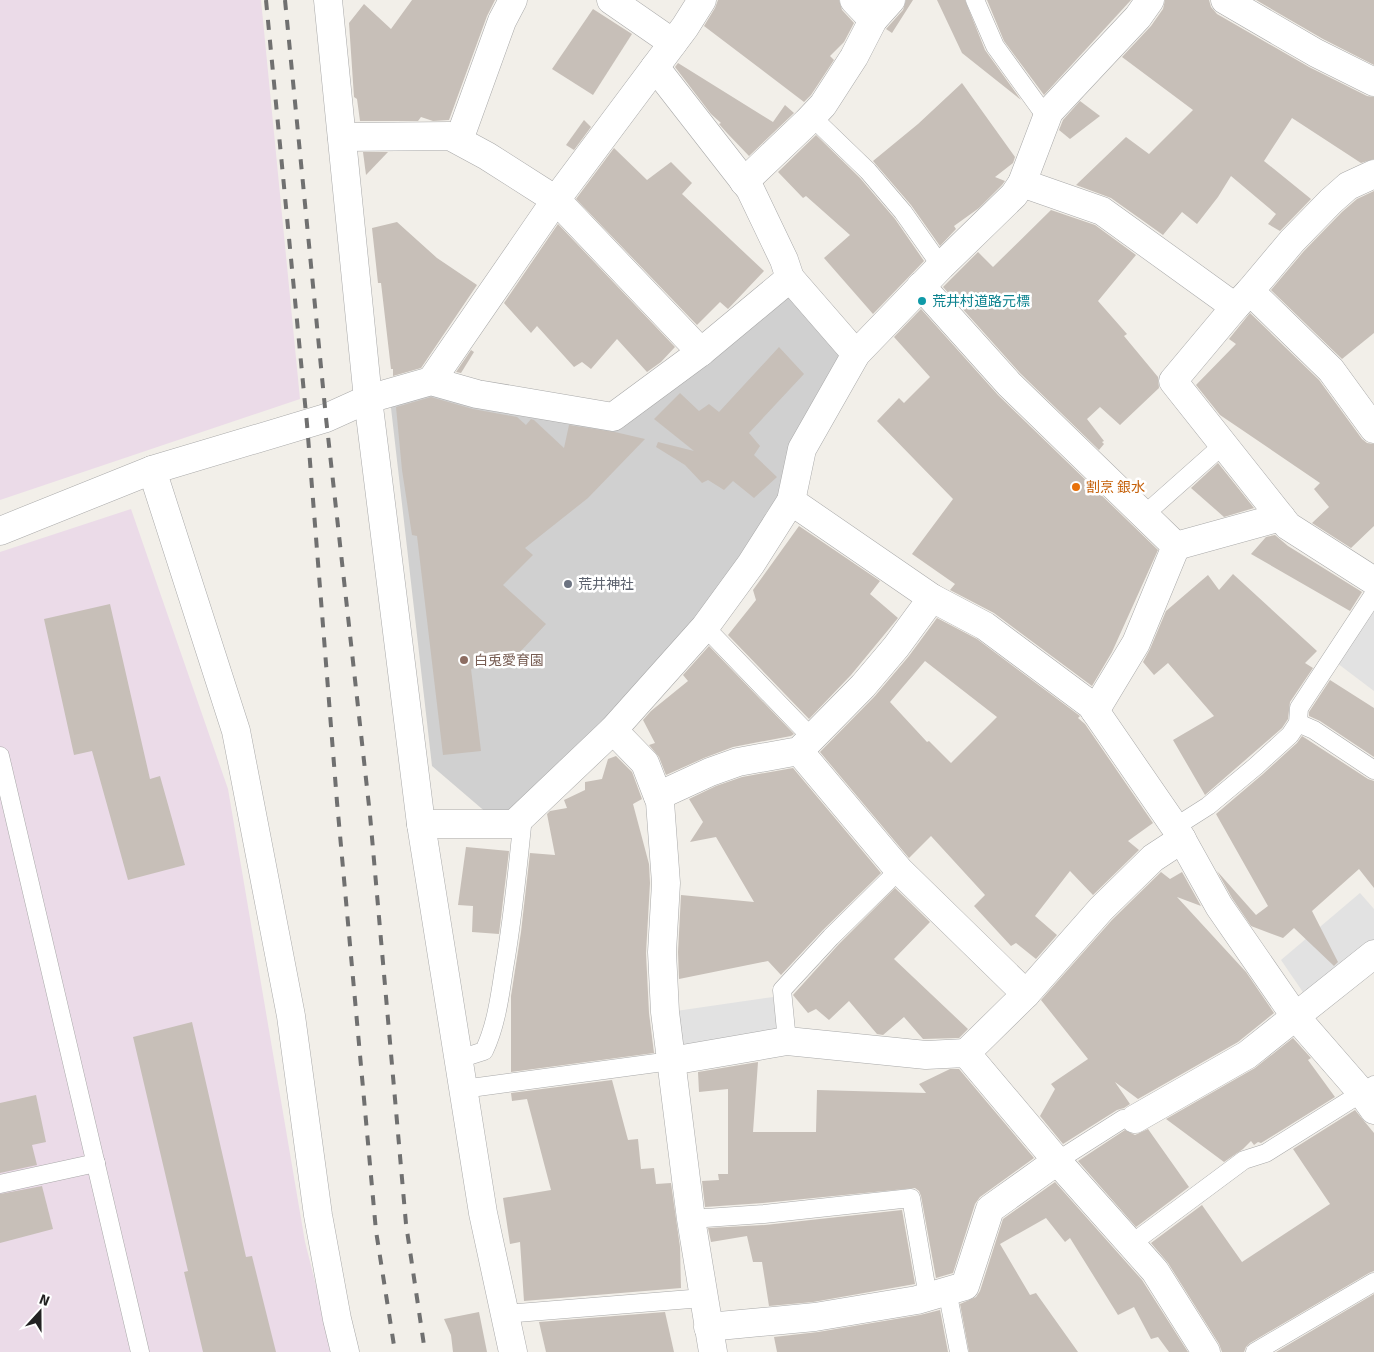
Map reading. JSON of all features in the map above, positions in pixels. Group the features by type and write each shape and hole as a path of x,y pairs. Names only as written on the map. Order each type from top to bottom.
{"street":[{"path":"328,0 368,399 421,824 483,1213 513,1352"},
{"path":"611,0 673,43"},
{"path":"431,381 555,201 685,27 702,0"},
{"path":"744,182 823,105 882,10 854,0"},
{"path":"421,824 514,824 613,730 705,626 751,564 790,501 802,449 856,354 940,266 1014,195 1022,183 1050,112 1138,17 1150,0"},
{"path":"1225,0 1316,53 1374,82"},
{"path":"459,140 502,21 506,3"},
{"path":"655,67 750,189 784,260 790,278 856,354"},
{"path":"342,137 450,136 459,140 545,193 562,206 701,352"},
{"path":"1374,174 1348,186 1292,241 1173,381 1288,526 1374,581"},
{"path":"1022,183 1102,211 1242,299 1331,370 1374,430"},
{"path":"0,531 152,470 326,418 368,399 431,381 477,394 613,417 701,352 790,278"},
{"path":"921,286 1009,384 1176,546"},
{"path":"152,470 236,731 291,1016 318,1215 345,1352"},
{"path":"790,501 932,598 985,626 1091,705 1178,833 1219,906 1295,1016 1370,1096"},
{"path":"1176,546 1281,517"},
{"path":"1095,711 1136,643 1176,546"},
{"path":"658,796 710,772 738,762 806,744 863,686 896,647 932,598"},
{"path":"613,730 645,763 660,802 666,883 662,952 665,1012 691,1218 711,1339 938,1294 964,1286 990,1209 1056,1160"},
{"path":"806,744 900,870 1026,994"},
{"path":"671,1061 787,1041 926,1055 966,1053 1026,994 1102,909 1178,833"},
{"path":"1135,1119 1247,1055 1374,954"},
{"path":"966,1053 1056,1160 1155,1272 1199,1350"}],"lane":[{"path":"974,0 995,46 1047,118"},
{"path":"812,117 868,171 902,212 940,266"},
{"path":"1144,515 1224,444"},
{"path":"1178,833 1290,735 1298,723 1299,708 1374,594"},
{"path":"705,626 806,744"},
{"path":"1298,723 1314,730 1374,770"},
{"path":"0,756 140,1352"},
{"path":"459,1059 484,1051 490,1038 502,984 514,911 523,816"},
{"path":"787,1041 782,990 831,937 900,870"},
{"path":"463,1089 671,1061"},
{"path":"1131,1244 1244,1160 1266,1153 1370,1096"},
{"path":"1056,1160 1123,1119 1135,1119"},
{"path":"0,1184 96,1163"},
{"path":"691,1218 764,1214 911,1198 938,1294 959,1352"},
{"path":"1255,1352 1374,1282"},
{"path":"504,1314 703,1298"}],"shaded area":[{"path":"0,0 261,0 300,399 0,500"},
{"name":"荒井神社","path":"786,293 846,354 785,487 766,513 749,552 700,617 621,706 511,815 488,814 432,766 390,399 424,390 612,425"},
{"path":"131,509 228,789 305,1242 333,1352 0,1352 0,552"},
{"path":"1374,606 1374,691 1337,663"},
{"path":"1360,893 1374,909 1374,948 1307,998 1281,960"},
{"path":"773,997 779,1037 681,1053 676,1011"}],"building":[{"path":"412,0 495,0 487,16 449,120 433,121 421,117 418,121 360,121 357,99 354,97 349,23 364,4 391,29"},
{"path":"718,0 839,0 842,10 854,23 844,42 830,56 834,60 811,95 804,102 704,26"},
{"path":"906,0 913,0 892,33 886,29 903,10"},
{"path":"937,0 965,0 985,50 1021,100 962,53"},
{"path":"987,0 1131,0 1044,95 1004,41"},
{"path":"1165,0 1209,0 1211,7 1217,14 1309,67 1367,96 1374,97 1374,159 1361,163 1292,118 1264,161 1311,199 1280,231 1268,224 1276,214 1231,176 1218,197 1197,224 1182,212 1163,235 1111,198 1076,185 1126,137 1149,154 1193,110 1122,57 1151,26 1163,9"},
{"path":"1256,0 1374,0 1374,65 1323,39"},
{"path":"593,9 632,34 593,95 552,69"},
{"path":"678,63 773,122 785,105 794,113 749,156 719,124 721,123 711,114 675,67"},
{"path":"962,83 1015,157 1013,163 995,177 1005,181 1002,185 979,208 954,226 956,229 940,246 911,205 873,161 918,124"},
{"path":"1080,101 1100,116 1070,139 1059,130 1063,120"},
{"path":"584,120 591,127 574,150 566,145"},
{"path":"816,135 860,178 895,219 924,261 873,314 824,258 850,235 806,196 803,198 778,172"},
{"path":"614,148 647,180 671,162 692,183 682,194 764,271 728,309 720,302 697,325 576,199"},
{"path":"363,152 388,152 366,175"},
{"path":"1374,191 1374,333 1342,359 1271,290 1304,251 1342,212 1357,199"},
{"path":"1051,210 1095,225 1136,255 1098,301 1127,334 1124,336 1158,377 1159,388 1120,425 1100,407 1087,419 1104,441 1099,450 1020,373 943,287 978,252 993,267"},
{"path":"397,222 437,258 477,285 421,368 393,376 381,283 378,283 372,228"},
{"path":"558,224 675,347 661,362 647,372 617,339 591,369 582,362 574,367 537,326 531,333 504,303"},
{"path":"921,309 998,395 1158,550 1112,652 1092,686 994,613 950,590 955,584 912,554 953,499 877,421 899,398 904,403 930,377 894,337"},
{"path":"1250,313 1319,380 1362,439 1367,443 1374,444 1374,526 1351,548 1312,523 1329,507 1314,489 1320,483 1220,415 1196,385 1236,344 1229,339"},
{"path":"779,347 804,374 749,433 760,446 754,455 777,477 754,498 733,481 724,490 708,480 702,483 685,465 656,447 658,442 694,451 654,419 680,393 699,411 709,404 719,412"},
{"path":"471,350 474,352 461,373 456,372"},
{"path":"431,397 473,409 517,417 526,425 531,419 534,420 564,448 569,425 645,439 588,498 525,548 533,555 503,585 546,624 521,651 471,669 481,751 443,755 417,536 412,535 402,470 396,407"},
{"path":"1218,463 1254,508 1224,517 1191,488"},
{"path":"799,526 880,581 870,594 898,618 851,675 809,719 728,635 756,600 753,590"},
{"path":"1275,535 1288,546 1362,592 1350,611 1251,554 1266,537"},
{"path":"1233,574 1317,651 1305,663 1313,668 1290,702 1288,719 1282,728 1205,795 1173,740 1214,716 1168,663 1154,675 1143,662 1166,611 1208,575 1219,590"},
{"path":"110,604 150,779 160,776 185,865 128,880 92,751 74,755 44,619"},
{"path":"937,618 977,639 1080,716 1078,718 1085,724 1153,823 1128,841 1139,850 1093,895 1070,871 1035,916 1057,935 1036,959 1016,943 1011,946 974,906 985,895 931,836 909,858 820,752 875,696 909,656","holes":["925,661 997,717 951,763 929,741 927,742 890,702"]},
{"path":"709,646 794,734 733,747 666,775 659,757 649,745 655,743 643,720 651,711 688,681 683,675"},
{"path":"1330,680 1374,708 1374,757 1320,721 1309,716 1309,712"},
{"path":"1302,736 1374,781 1374,888 1359,869 1312,911 1338,962 1334,966 1294,928 1283,938 1251,926 1217,871 1256,915 1268,906 1216,814 1263,774 1297,743"},
{"path":"616,756 632,772 642,799 633,804 649,864 650,883 646,953 649,1013 654,1053 511,1072 511,996 530,853 555,855 547,814 550,811 567,808 564,800 585,790 585,782 602,779 608,759"},
{"path":"793,768 881,873 823,930 781,975 768,961 679,979 678,952 681,895 754,902 716,837 690,842 703,822 689,799 716,786 742,777"},
{"path":"466,847 509,851 499,934 472,932 473,906 458,905"},
{"path":"1161,872 1170,879 1182,872 1201,906 1177,897 1246,972 1274,1013 1238,1042 1138,1099 1115,1082 1130,1104 1117,1110 1063,1144 1040,1116 1055,1089 1051,1084 1088,1059 1041,1000 1112,920"},
{"path":"895,888 930,922 894,959 968,1029 959,1038 923,1039 904,1017 883,1035 877,1034 849,1001 829,1020 816,1009 808,1013 793,995 839,944"},
{"path":"192,1022 246,1257 252,1256 276,1352 203,1352 184,1272 188,1271 133,1037"},
{"path":"1293,1038 1311,1058 1308,1060 1335,1097 1261,1143 1258,1142 1254,1145 1251,1141 1224,1162 1166,1119 1255,1068"},
{"path":"758,1062 753,1132 816,1132 817,1090 926,1093 919,1084 950,1069 959,1069 1034,1158 980,1197 975,1204 953,1273 936,1278 921,1196 915,1188 705,1207 702,1181 719,1180 718,1174 728,1174 728,1089 699,1092 698,1072"},
{"path":"612,1080 628,1140 638,1139 641,1169 654,1168 656,1184 671,1183 680,1247 681,1288 524,1301 520,1242 510,1244 503,1198 551,1190 527,1099 512,1101 511,1093"},
{"path":"36,1095 46,1142 32,1145 37,1165 0,1173 0,1103"},
{"path":"1355,1110 1374,1133 1374,1271 1250,1343 1244,1352 1222,1352 1219,1344 1168,1263 1151,1243 1202,1205 1242,1262 1330,1204 1293,1149"},
{"path":"1148,1129 1189,1187 1136,1227 1078,1161 1125,1130 1135,1135"},
{"path":"1055,1182 1142,1280 1188,1352 1169,1352 1158,1337 1151,1339 1134,1307 1118,1315 1070,1238 1065,1242 1046,1218 1000,1244 1030,1295 1036,1293 1078,1352 969,1352 960,1304 976,1297 980,1291 1003,1219"},
{"path":"42,1186 53,1229 0,1243 0,1194"},
{"path":"902,1210 915,1284 813,1302 769,1306 762,1262 753,1262 747,1236 711,1242 708,1228 765,1225"},
{"path":"1374,1294 1374,1352 1276,1352"},
{"path":"940,1310 948,1352 777,1352 774,1337 818,1332"},
{"path":"479,1312 487,1352 453,1352 451,1335 444,1319"},
{"path":"665,1312 674,1352 546,1352 539,1322"}],"railway":[{"path":"266,0 307,424 337,802 376,1231 395,1352"},
{"path":"285,0 326,418 370,815 406,1224 425,1352"}],"place":[{"name":"荒井村道路元標","path":"922,301"},
{"name":"割烹 銀水","path":"1076,487"},
{"name":"荒井神社","path":"568,584"},
{"name":"白兎愛育園","path":"464,660"}]}
